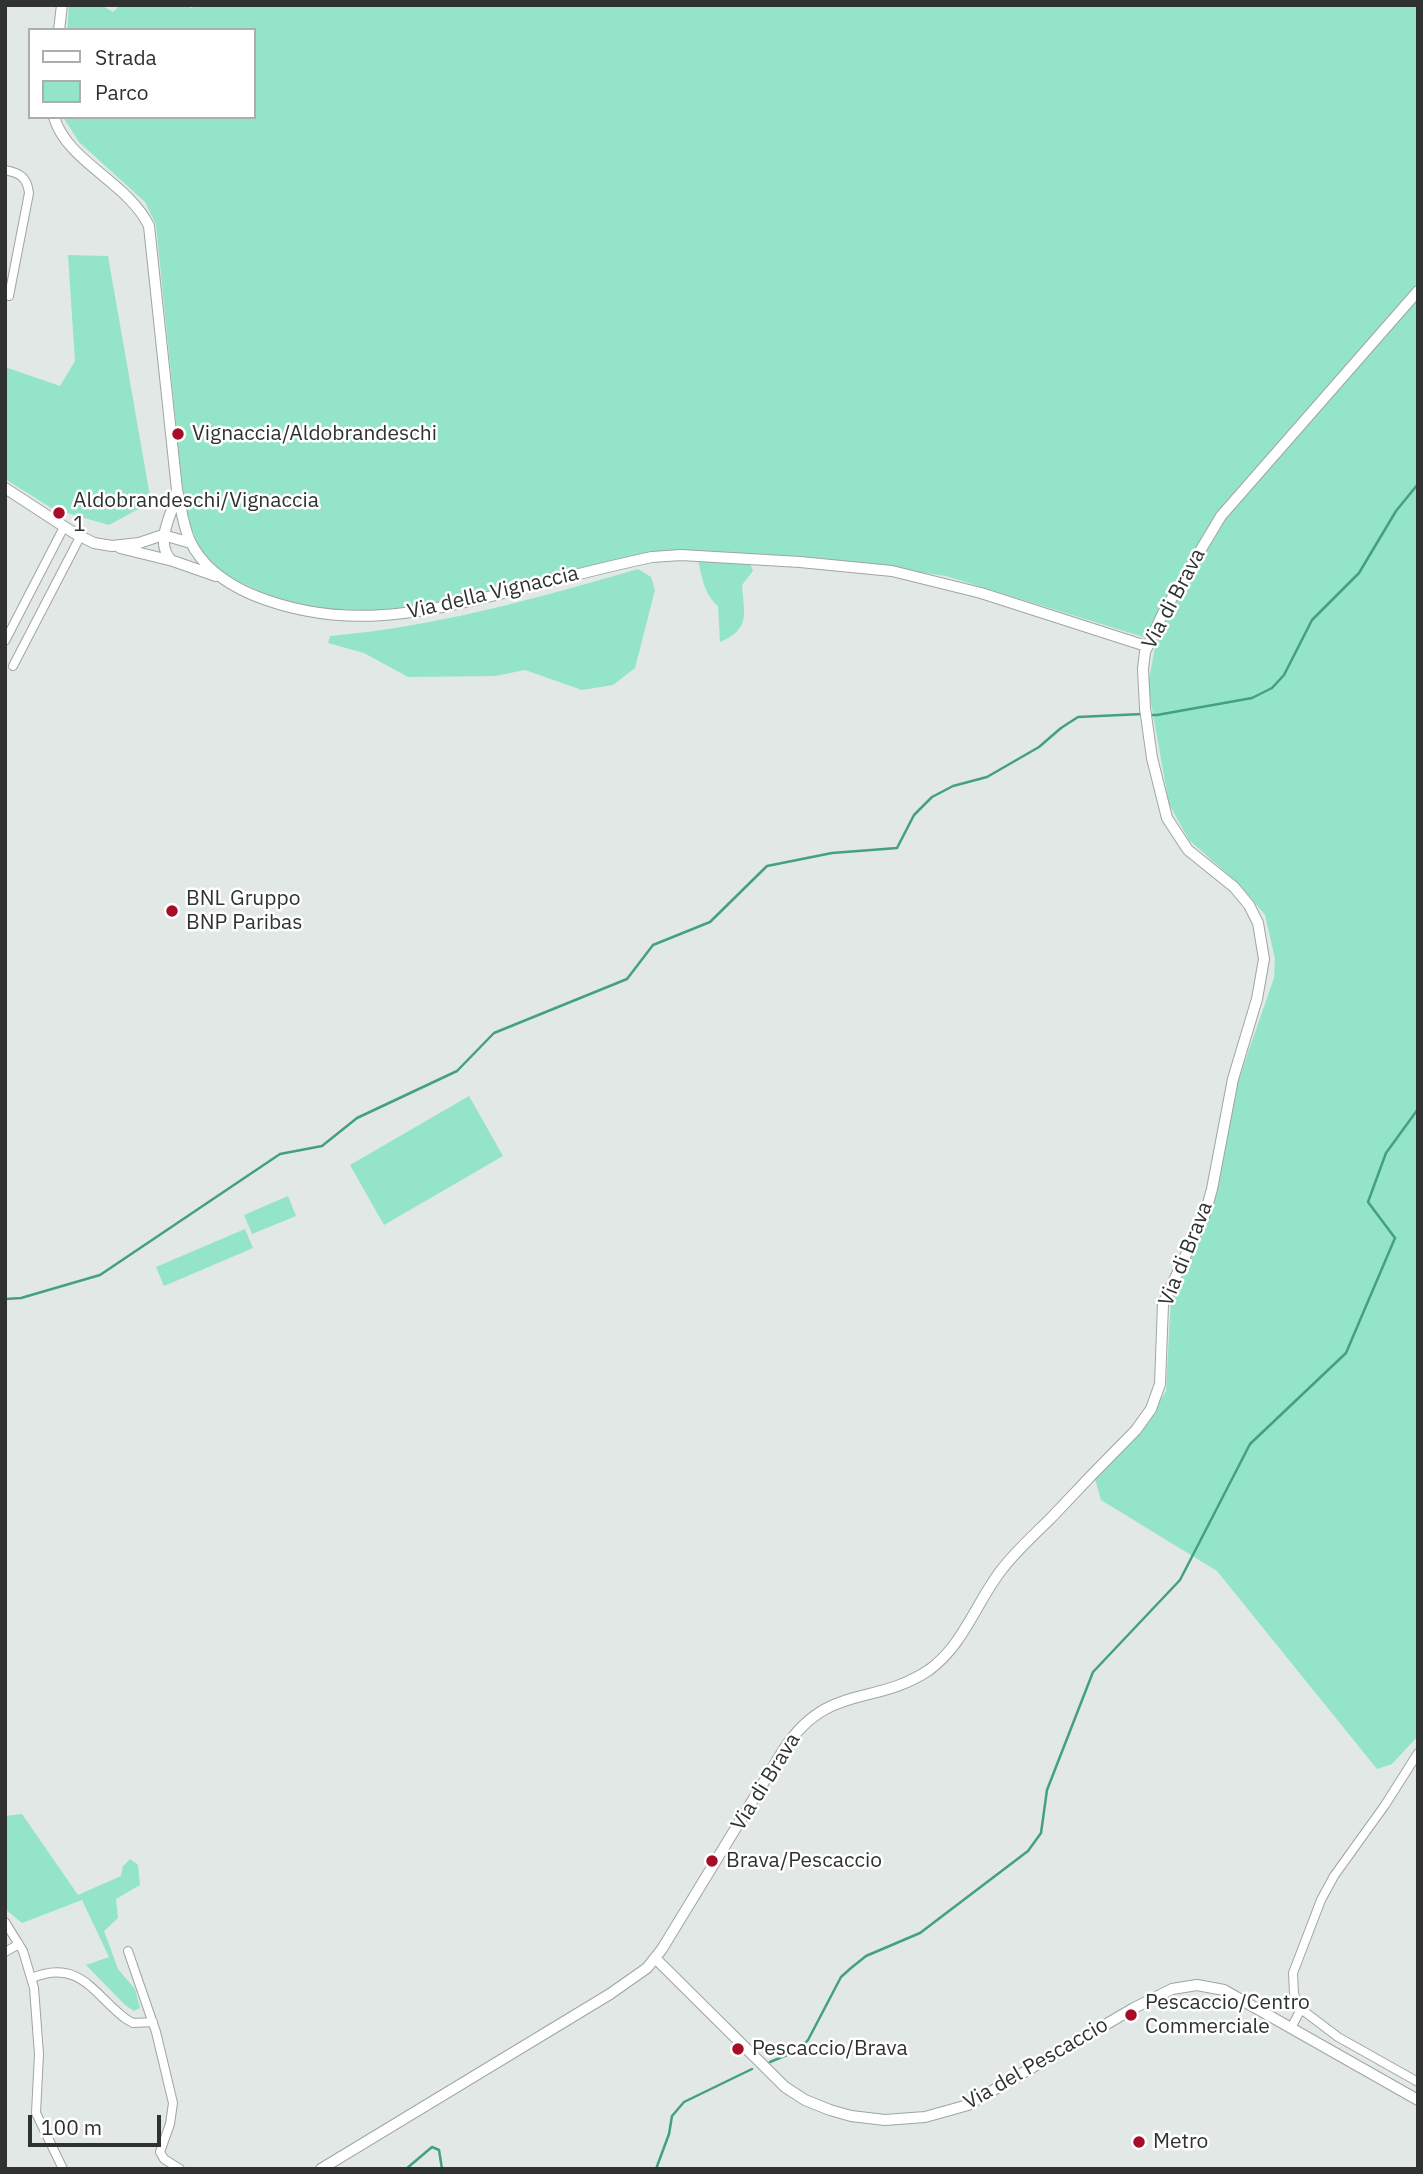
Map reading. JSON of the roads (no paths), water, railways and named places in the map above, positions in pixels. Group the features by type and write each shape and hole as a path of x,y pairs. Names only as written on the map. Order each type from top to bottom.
{"street":[{"path":"59,28 62,5"},
{"name":"Via della Vignaccia","path":"55,119 63,137 130,198 149,226 177,490 191,543 217,576 248,593 301,612 387,616 437,609 652,557 681,555 800,562 892,571 934,580 1073,621 1146,646"},
{"path":"5,170 21,174 29,193 9,296"},
{"name":"Via di Brava","path":"321,2169 594,2004 656,1959 799,1728 832,1705 912,1679 941,1660 956,1643 1002,1569 1136,1430 1149,1413 1157,1395 1162,1371 1163,1304 1167,1291 1189,1252 1209,1201 1233,1079 1257,999 1264,958 1258,922 1249,905 1234,887 1188,850 1171,825 1160,796 1145,708 1143,669 1146,646 1222,516 1418,291"},
{"path":"5,488 80,537 173,561 217,576"},
{"path":"173,561 164,550 163,535 177,490"},
{"path":"5,641 64,527"},
{"path":"112,546 139,543 163,535 191,543 185,555 173,561"},
{"path":"13,666 80,537"},
{"path":"1418,1753 1334,1876 1321,1900 1293,1973 1294,1994 1301,2009 1338,2037 1418,2082"},
{"path":"5,1922 19,1944 32,1978 39,2045 36,2113 63,2169"},
{"path":"5,1952 19,1944"},
{"path":"128,1951 153,2022 173,2107 170,2124 159,2150 164,2159 180,2169"},
{"name":"Via del Pescaccio","path":"656,1959 771,2075 799,2096 834,2111 868,2118 910,2119 943,2114 968,2105 1134,2008 1172,1989 1197,1985 1224,1990 1418,2100"},
{"path":"32,1978 55,1973 74,1975 90,1985 126,2020 136,2023 153,2022"},
{"path":"1291,2028 1301,2009"}],"waterway":[{"path":"1149,715 1252,698 1272,688 1284,675 1312,620 1359,573 1396,511 1418,484"},
{"path":"5,1299 21,1298 100,1275 280,1154 322,1146 357,1118 457,1071 494,1033 627,979 653,945 710,922 767,866 832,853 897,848 914,815 932,797 953,786 987,777 1039,747 1078,717 1142,714"},
{"path":"770,2062 799,2050 808,2040 841,1977 851,1968 866,1956 920,1933 1028,1851 1041,1833 1047,1790 1093,1672 1180,1580 1250,1444 1346,1353 1395,1238 1368,1202 1386,1153 1418,1109"},
{"path":"656,2169 669,2134 672,2116 684,2102 752,2069"},
{"path":"406,2169 432,2147 439,2150 442,2169"}],"place":[{"name":"Vignaccia/Aldobrandeschi","path":"178,434"},
{"name":"Aldobrandeschi/Vignaccia 1","path":"59,513"},
{"name":"BNL Gruppo BNP Paribas","path":"172,911"},
{"name":"Brava/Pescaccio","path":"712,1861"},
{"name":"Pescaccio/Centro Commerciale","path":"1131,2015"},
{"name":"Pescaccio/Brava","path":"738,2049"},
{"name":"Metro","path":"1139,2142"}]}
